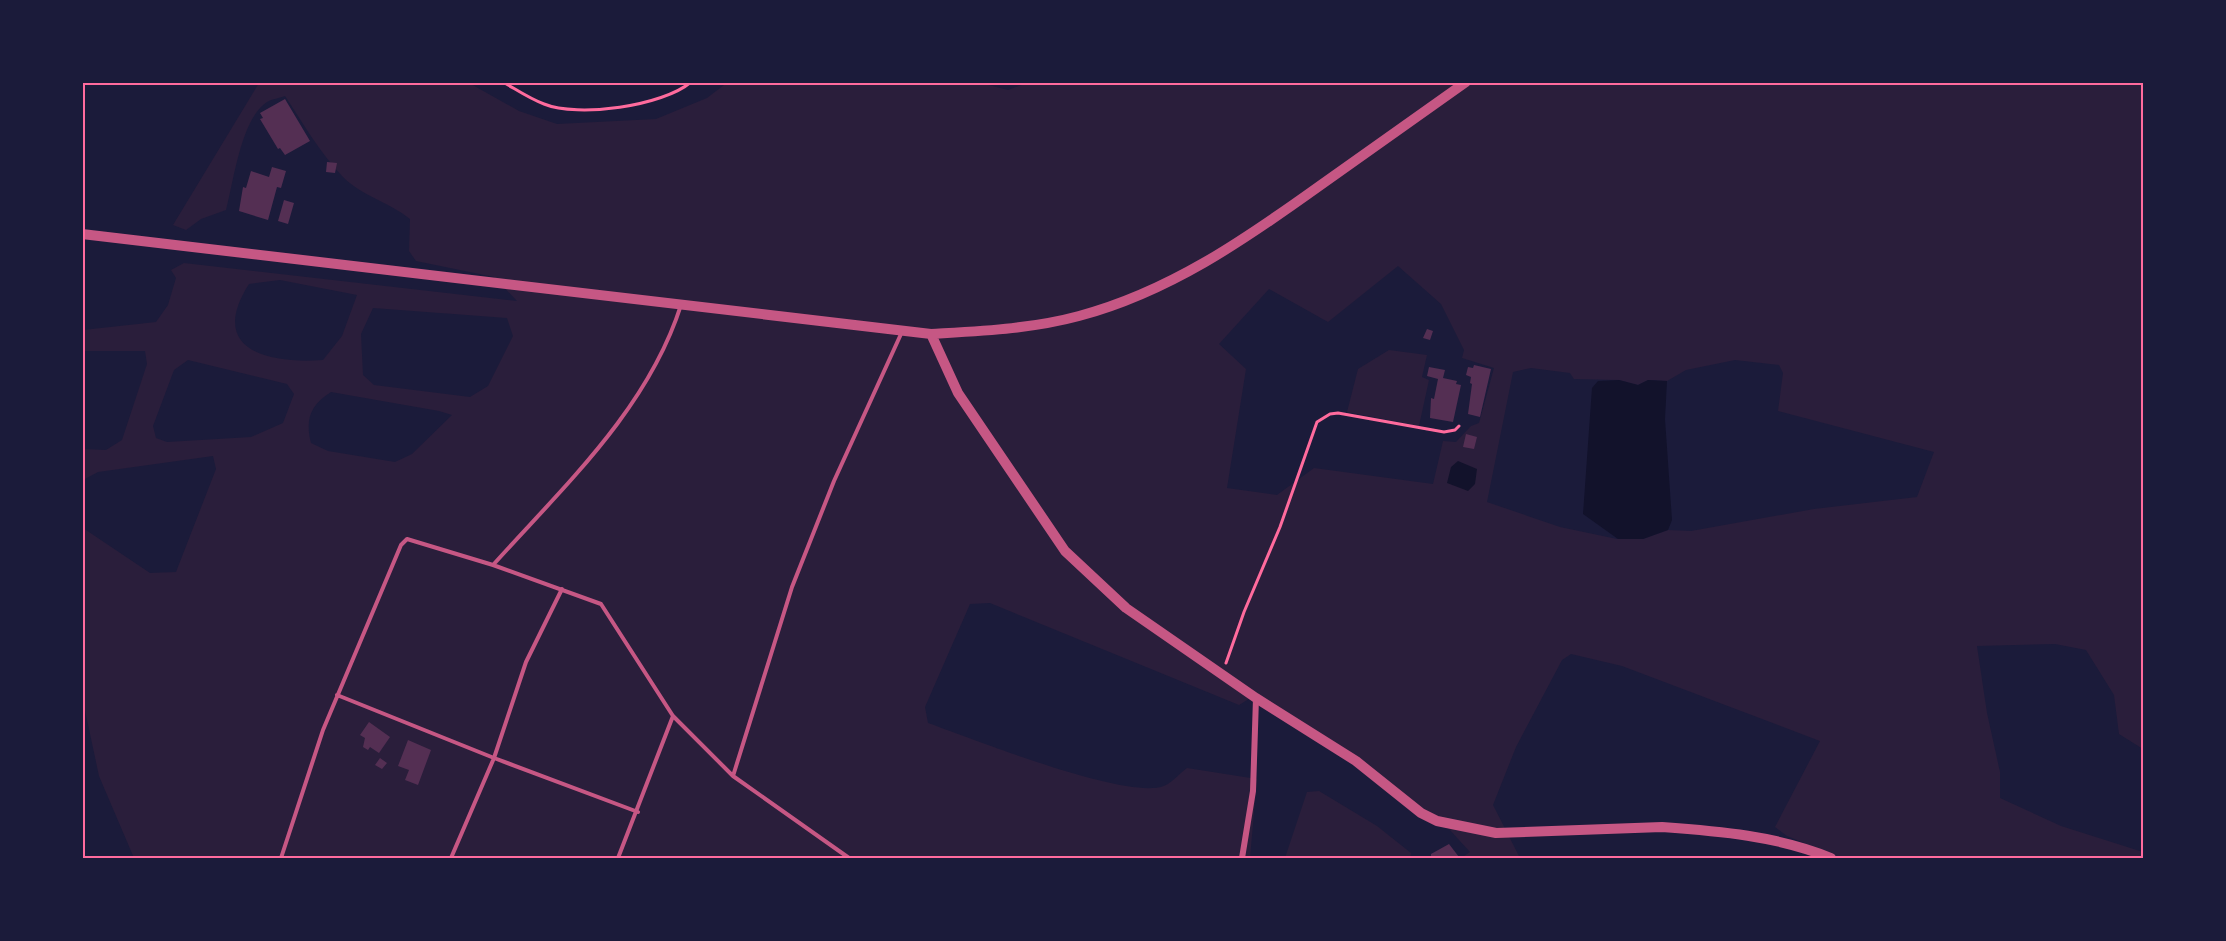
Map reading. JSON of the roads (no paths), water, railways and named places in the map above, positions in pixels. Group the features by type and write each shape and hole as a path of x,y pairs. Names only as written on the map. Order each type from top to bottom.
{"street":[{"path":"82,234 931,334 1024,327 1079,316 1159,287 1212,260 1466,82"},
{"path":"931,334 958,393 1065,551 1126,608 1256,698 1356,761 1402,800 1437,821 1497,833 1662,827 1688,829 1764,839 1830,858"},
{"path":"1242,858 1253,790 1256,698"}],"lane":[{"path":"493,565 601,447 652,372 672,333 681,304"},
{"path":"733,776 792,586 834,481 903,330"},
{"path":"281,858 337,695 401,545 407,539 493,565 601,604 673,717 733,776 849,858"},
{"path":"452,858 494,758 526,662 562,589"},
{"path":"337,695 494,758 638,812"},
{"path":"618,858 638,812 673,717"}]}
